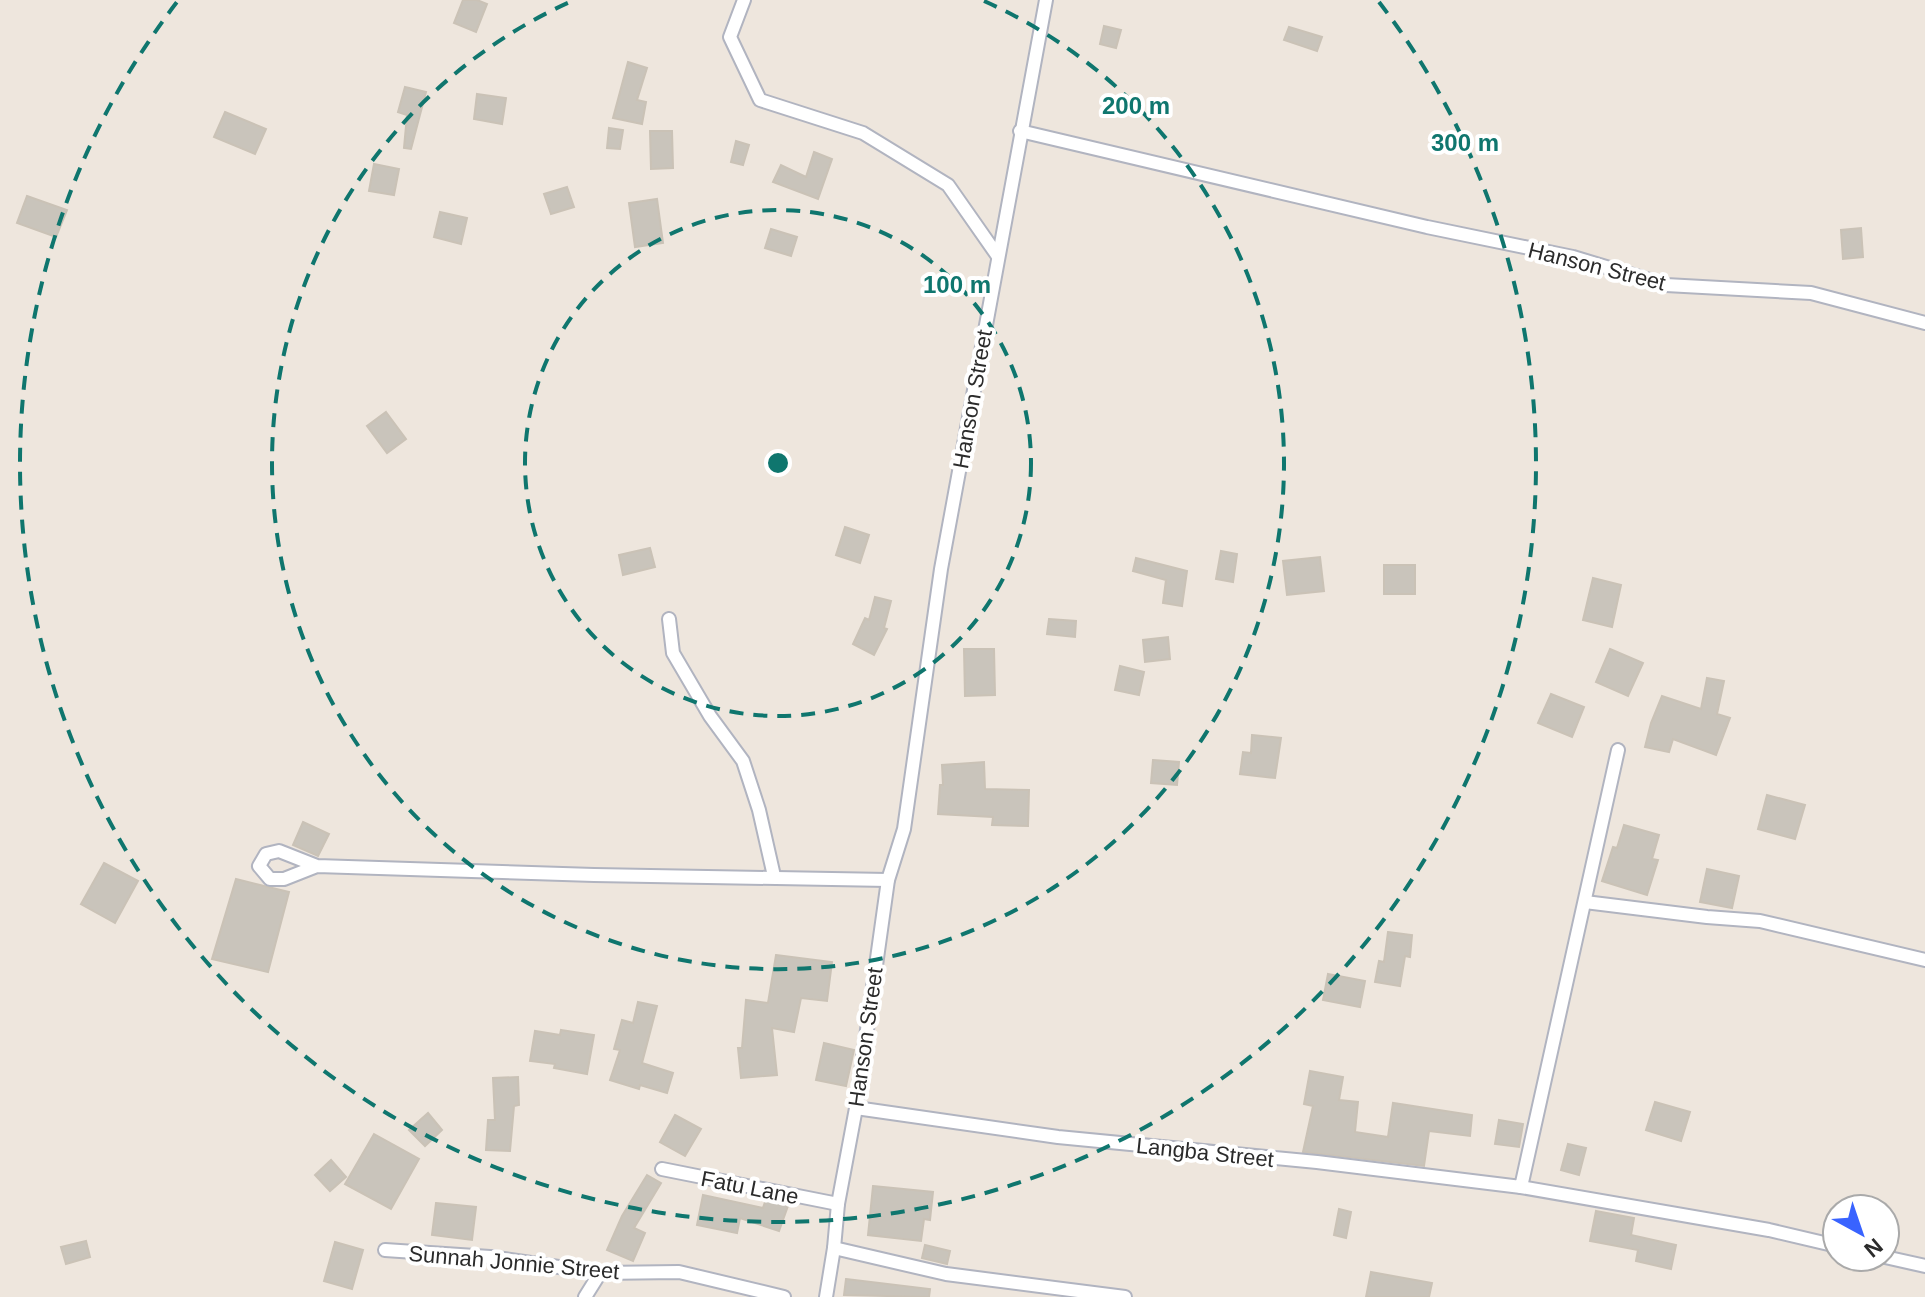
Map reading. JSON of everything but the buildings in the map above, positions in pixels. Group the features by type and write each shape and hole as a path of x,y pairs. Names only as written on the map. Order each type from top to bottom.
{"street":[{"path":"744,0 730,37 760,100 863,133 948,185 997,255"},
{"path":"1020,131 1046,0"},
{"name":"Hanson Street","path":"826,1297 888,880 904,829 941,569 1020,131 1427,227 1573,257 1666,285 1811,293 1925,323"},
{"path":"669,619 673,653 687,681 743,761 759,810 774,876"},
{"path":"1521,1187 1618,750"},
{"path":"317,866 888,880"},
{"path":"1585,902 1760,921 1925,960"},
{"name":"Langba Street","path":"856,1108 1058,1137 1317,1162 1521,1187 1769,1230 1821,1242"},
{"name":"Fatu Lane","path":"662,1169 838,1204"},
{"path":"834,1248 946,1274 1125,1297"},
{"name":"Sunnah Jonnie Street","path":"385,1250 490,1257 600,1273 679,1272 784,1297"},
{"path":"1901,1261 1925,1266"},
{"path":"585,1297 600,1273"}]}
